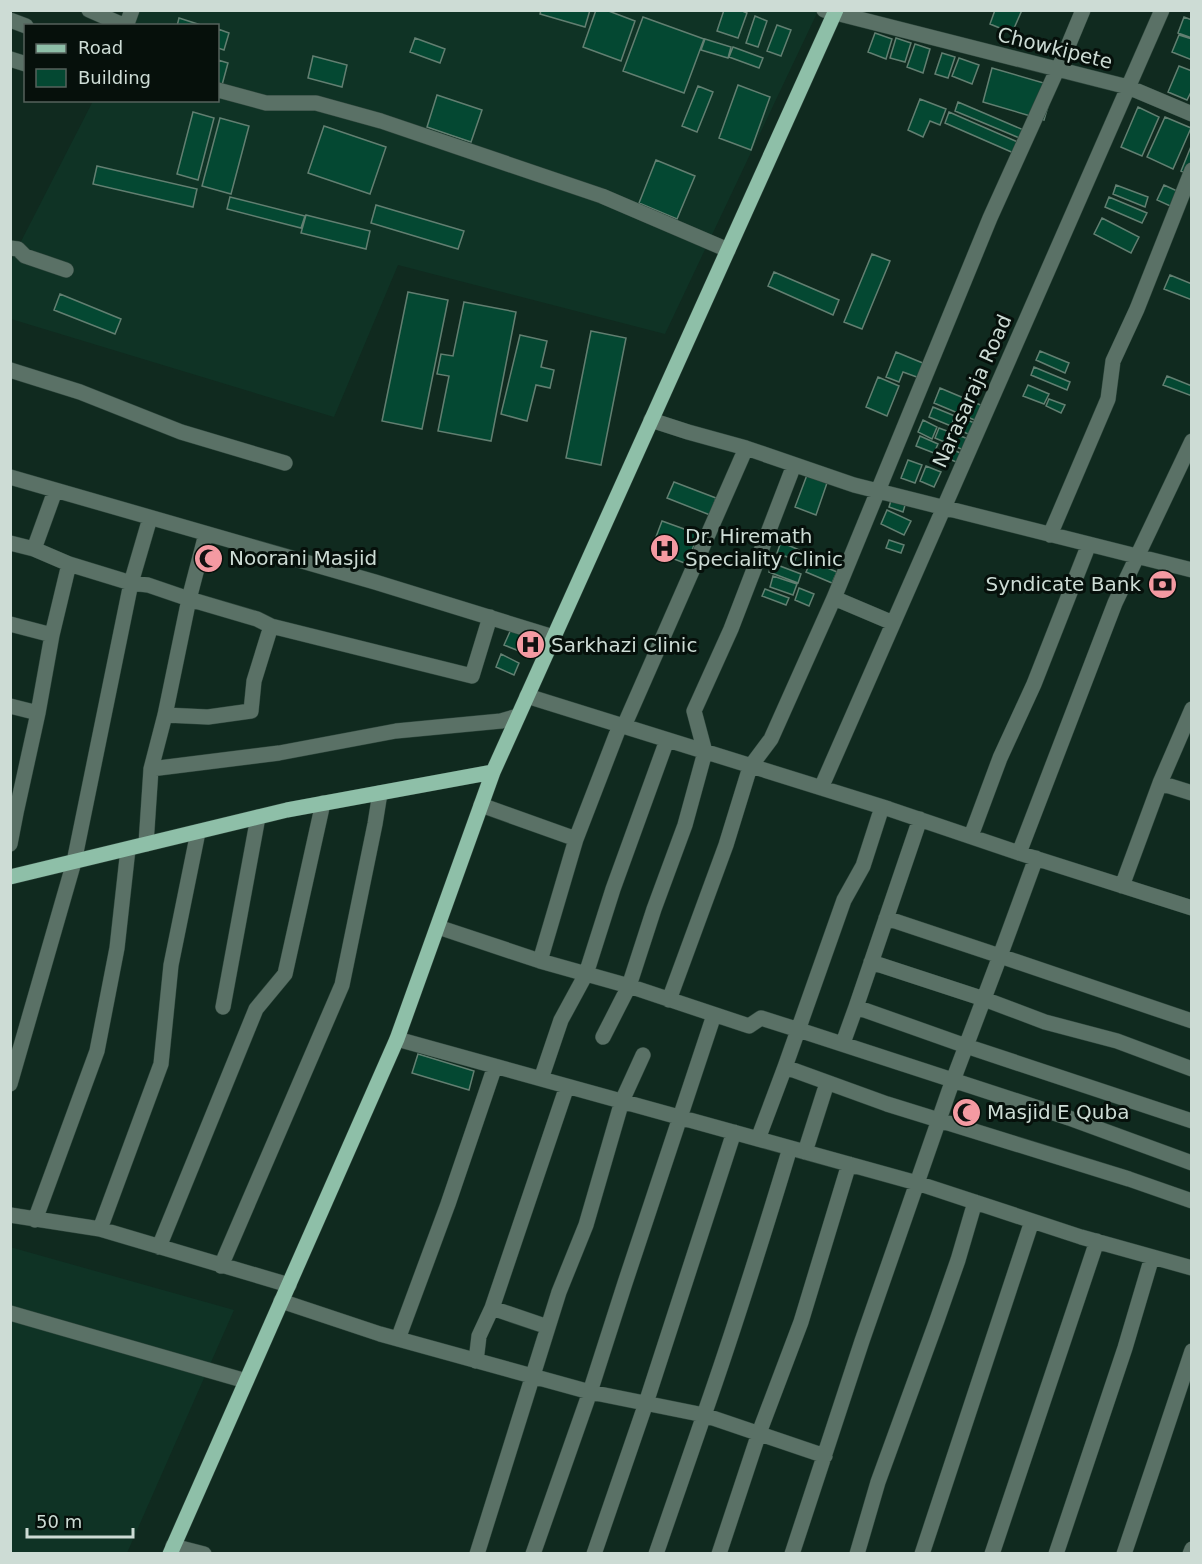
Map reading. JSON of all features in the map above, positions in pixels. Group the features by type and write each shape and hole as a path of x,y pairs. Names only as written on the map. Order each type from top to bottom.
{"main road":[{"path":"171,1550 398,1039 493,772 728,250 832,11"},
{"path":"10,878 258,817 493,772"}],"street":[{"path":"89,10 119,24"},
{"path":"123,24 128,21 132,10"},
{"path":"669,1000 726,845 750,766 771,739 834,598 990,218 1083,10"},
{"name":"Narasaraja Road","path":"821,788 1162,10"},
{"name":"Chowkipete","path":"832,11 1128,87 1191,114"},
{"path":"219,90 266,103 316,103 381,121 602,196 728,250"},
{"path":"1050,535 1108,399 1113,361 1137,309 1191,170"},
{"path":"10,248 18,249 25,256 66,270"},
{"path":"10,370 80,392 181,432 285,463"},
{"path":"651,420 746,448 878,492 1191,570"},
{"path":"1019,853 1115,603 1191,441"},
{"path":"540,961 576,840 622,726 746,448"},
{"path":"603,1037 629,986 685,825 705,752 694,711 731,629 794,465"},
{"path":"10,477 375,582 553,637"},
{"path":"34,549 55,491"},
{"path":"10,1084 74,862 131,583 150,518"},
{"path":"146,844 151,769 206,534"},
{"path":"10,543 34,549 69,564 131,583 148,585 257,619 271,626 472,676 490,617"},
{"path":"971,836 1000,758 1035,684 1089,544"},
{"path":"10,844 38,713 51,635 69,564"},
{"path":"834,598 893,623"},
{"path":"10,624 51,635"},
{"path":"165,715 208,717 251,711 254,681 271,626"},
{"path":"527,696 920,819 1191,908"},
{"path":"10,706 38,713"},
{"path":"1122,886 1160,783 1191,709"},
{"path":"151,769 279,753 396,731 501,721 518,716"},
{"path":"541,1079 561,1020 586,974 667,740"},
{"path":"1160,783 1191,793"},
{"path":"10,792 13,793 16,801 16,813"},
{"path":"221,1266 342,985 380,793"},
{"path":"159,1247 256,1009 285,974 323,803"},
{"path":"481,806 576,840"},
{"path":"758,1139 844,900 863,866 882,807"},
{"path":"223,1007 258,817"},
{"path":"843,1043 920,819"},
{"path":"100,1229 161,1064 171,965 198,831"},
{"path":"35,1220 97,1051 117,948 128,849"},
{"path":"792,1554 862,1341 939,1120 1036,858"},
{"path":"886,918 1191,1021"},
{"path":"438,927 749,1026 761,1018 799,1029 1069,1118 1191,1163"},
{"path":"871,962 984,999 1045,1022 1117,1041 1191,1068"},
{"path":"855,1007 1191,1121"},
{"path":"533,1554 590,1392 714,1015"},
{"path":"398,1039 917,1183 1032,1221 1191,1268"},
{"path":"477,1554 559,1292 586,1225 622,1101 643,1055"},
{"path":"398,1339 448,1204 495,1066"},
{"path":"785,1067 887,1104 1129,1179 1191,1201"},
{"path":"656,1554 764,1233 827,1083"},
{"path":"476,1361 479,1336 492,1308 565,1092 570,1087"},
{"path":"594,1554 646,1403 734,1132"},
{"path":"718,1554 759,1433 801,1322 849,1164"},
{"path":"857,1554 878,1482 948,1290 975,1202"},
{"path":"10,1215 100,1229 288,1285"},
{"path":"922,1554 1032,1221"},
{"path":"992,1554 1097,1241"},
{"path":"1056,1554 1125,1348 1152,1257"},
{"path":"281,1301 398,1339 590,1392 704,1415 825,1455"},
{"path":"492,1308 548,1327"},
{"path":"10,1313 246,1381"},
{"path":"1124,1554 1191,1351"},
{"path":"1190,1554 1191,1549"},
{"path":"171,1550 204,1554"}],"shaded area":[{"path":"139,11 818,11 665,334 398,265 334,417 11,319 10,263 92,102 219,102 219,24 132,24"},
{"path":"10,1247 234,1310 127,1553 11,1553"}],"building":[{"path":"541,10 590,10 585,27 540,14"},
{"path":"596,10 606,10 635,21 621,61 583,47"},
{"path":"724,10 740,10 747,13 738,38 717,31"},
{"path":"995,10 1022,10 1012,33 990,24"},
{"path":"755,16 767,21 758,47 746,43"},
{"path":"643,17 704,39 684,93 623,71"},
{"path":"1184,17 1192,20 1192,38 1178,33"},
{"path":"179,18 198,24 178,24"},
{"path":"777,25 791,30 781,56 767,51"},
{"path":"219,29 229,33 224,50 219,48"},
{"path":"875,33 892,39 886,59 868,52"},
{"path":"1179,35 1192,39 1192,60 1172,52"},
{"path":"415,38 445,49 440,63 410,52"},
{"path":"896,38 911,43 905,62 890,58"},
{"path":"705,39 731,47 728,58 701,50"},
{"path":"915,44 930,49 923,73 907,67"},
{"path":"733,47 763,58 759,68 729,57"},
{"path":"942,53 955,57 948,78 935,74"},
{"path":"313,56 347,65 342,87 308,78"},
{"path":"959,58 979,65 972,84 952,76"},
{"path":"219,60 228,63 219,96"},
{"path":"1179,66 1192,71 1192,90 1187,100 1168,92"},
{"path":"992,68 1054,86 1044,120 983,102"},
{"path":"738,85 770,97 751,150 719,138"},
{"path":"698,86 713,92 697,132 682,126"},
{"path":"437,95 482,110 471,142 427,127"},
{"path":"920,99 946,109 940,125 930,121 923,137 908,130"},
{"path":"958,102 1033,134 1029,142 955,111"},
{"path":"1138,107 1159,117 1142,156 1121,147"},
{"path":"193,112 214,118 198,180 177,174"},
{"path":"949,112 1027,146 1023,157 945,123"},
{"path":"1165,117 1191,128 1173,169 1147,157"},
{"path":"220,118 249,126 231,194 202,186"},
{"path":"324,126 386,147 370,194 308,173"},
{"path":"1192,144 1192,176 1181,171"},
{"path":"656,160 695,176 677,219 639,203"},
{"path":"97,166 197,189 193,207 93,184"},
{"path":"1116,185 1148,197 1145,207 1113,194"},
{"path":"1164,185 1186,195 1179,210 1157,200"},
{"path":"230,197 305,216 301,228 227,209"},
{"path":"1109,197 1147,213 1142,223 1105,207"},
{"path":"376,205 464,231 458,249 371,223"},
{"path":"306,215 370,231 366,249 301,233"},
{"path":"1102,218 1139,237 1131,253 1094,234"},
{"path":"872,254 890,261 862,329 844,322"},
{"path":"774,272 839,300 833,315 768,286"},
{"path":"1170,275 1192,284 1192,300 1164,289"},
{"path":"408,292 448,300 422,429 382,421"},
{"path":"60,294 121,319 115,334 54,310"},
{"path":"464,302 516,312 491,441 438,431 449,376 437,374 441,354 453,356"},
{"path":"591,331 626,338 601,465 566,458"},
{"path":"520,335 547,341 541,367 554,370 550,388 536,385 527,421 501,414"},
{"path":"1040,351 1069,363 1065,373 1036,360"},
{"path":"896,352 930,366 925,380 903,372 899,382 886,377"},
{"path":"1034,367 1070,382 1067,390 1031,375"},
{"path":"1167,376 1192,386 1192,396 1163,385"},
{"path":"878,377 899,386 887,416 866,407"},
{"path":"1028,385 1049,394 1044,404 1023,396"},
{"path":"940,388 990,409 984,424 934,403"},
{"path":"1049,399 1065,405 1061,413 1046,406"},
{"path":"933,407 955,416 951,426 929,417"},
{"path":"962,418 982,426 977,438 957,429"},
{"path":"923,420 937,427 932,439 918,432"},
{"path":"939,428 971,440 966,451 935,438"},
{"path":"920,436 938,444 934,453 916,446"},
{"path":"942,445 967,456 963,465 938,454"},
{"path":"908,460 922,465 915,483 901,478"},
{"path":"926,466 941,472 934,487 920,481"},
{"path":"807,475 827,483 816,515 795,507"},
{"path":"674,482 716,498 710,515 667,498"},
{"path":"892,497 906,502 903,512 889,507"},
{"path":"887,510 911,521 904,535 881,524"},
{"path":"662,521 698,534 687,564 651,550"},
{"path":"889,540 904,545 901,553 886,548"},
{"path":"781,542 799,550 795,560 777,553"},
{"path":"811,561 837,572 832,583 806,572"},
{"path":"772,563 801,574 798,583 769,572"},
{"path":"773,576 797,584 793,595 770,587"},
{"path":"799,588 814,594 809,606 795,600"},
{"path":"765,589 789,598 786,605 762,596"},
{"path":"512,627 544,639 537,658 504,645"},
{"path":"501,654 519,663 514,675 496,667"},
{"path":"418,1054 474,1071 469,1090 412,1073"}],"place":[{"name":"Dr. Hiremath Speciality Clinic","path":"664,548"},
{"name":"Noorani Masjid","path":"208,558"},
{"name":"Syndicate Bank","path":"1162,584"},
{"name":"Sarkhazi Clinic","path":"530,645"},
{"name":"Masjid E Quba","path":"966,1112"}]}
